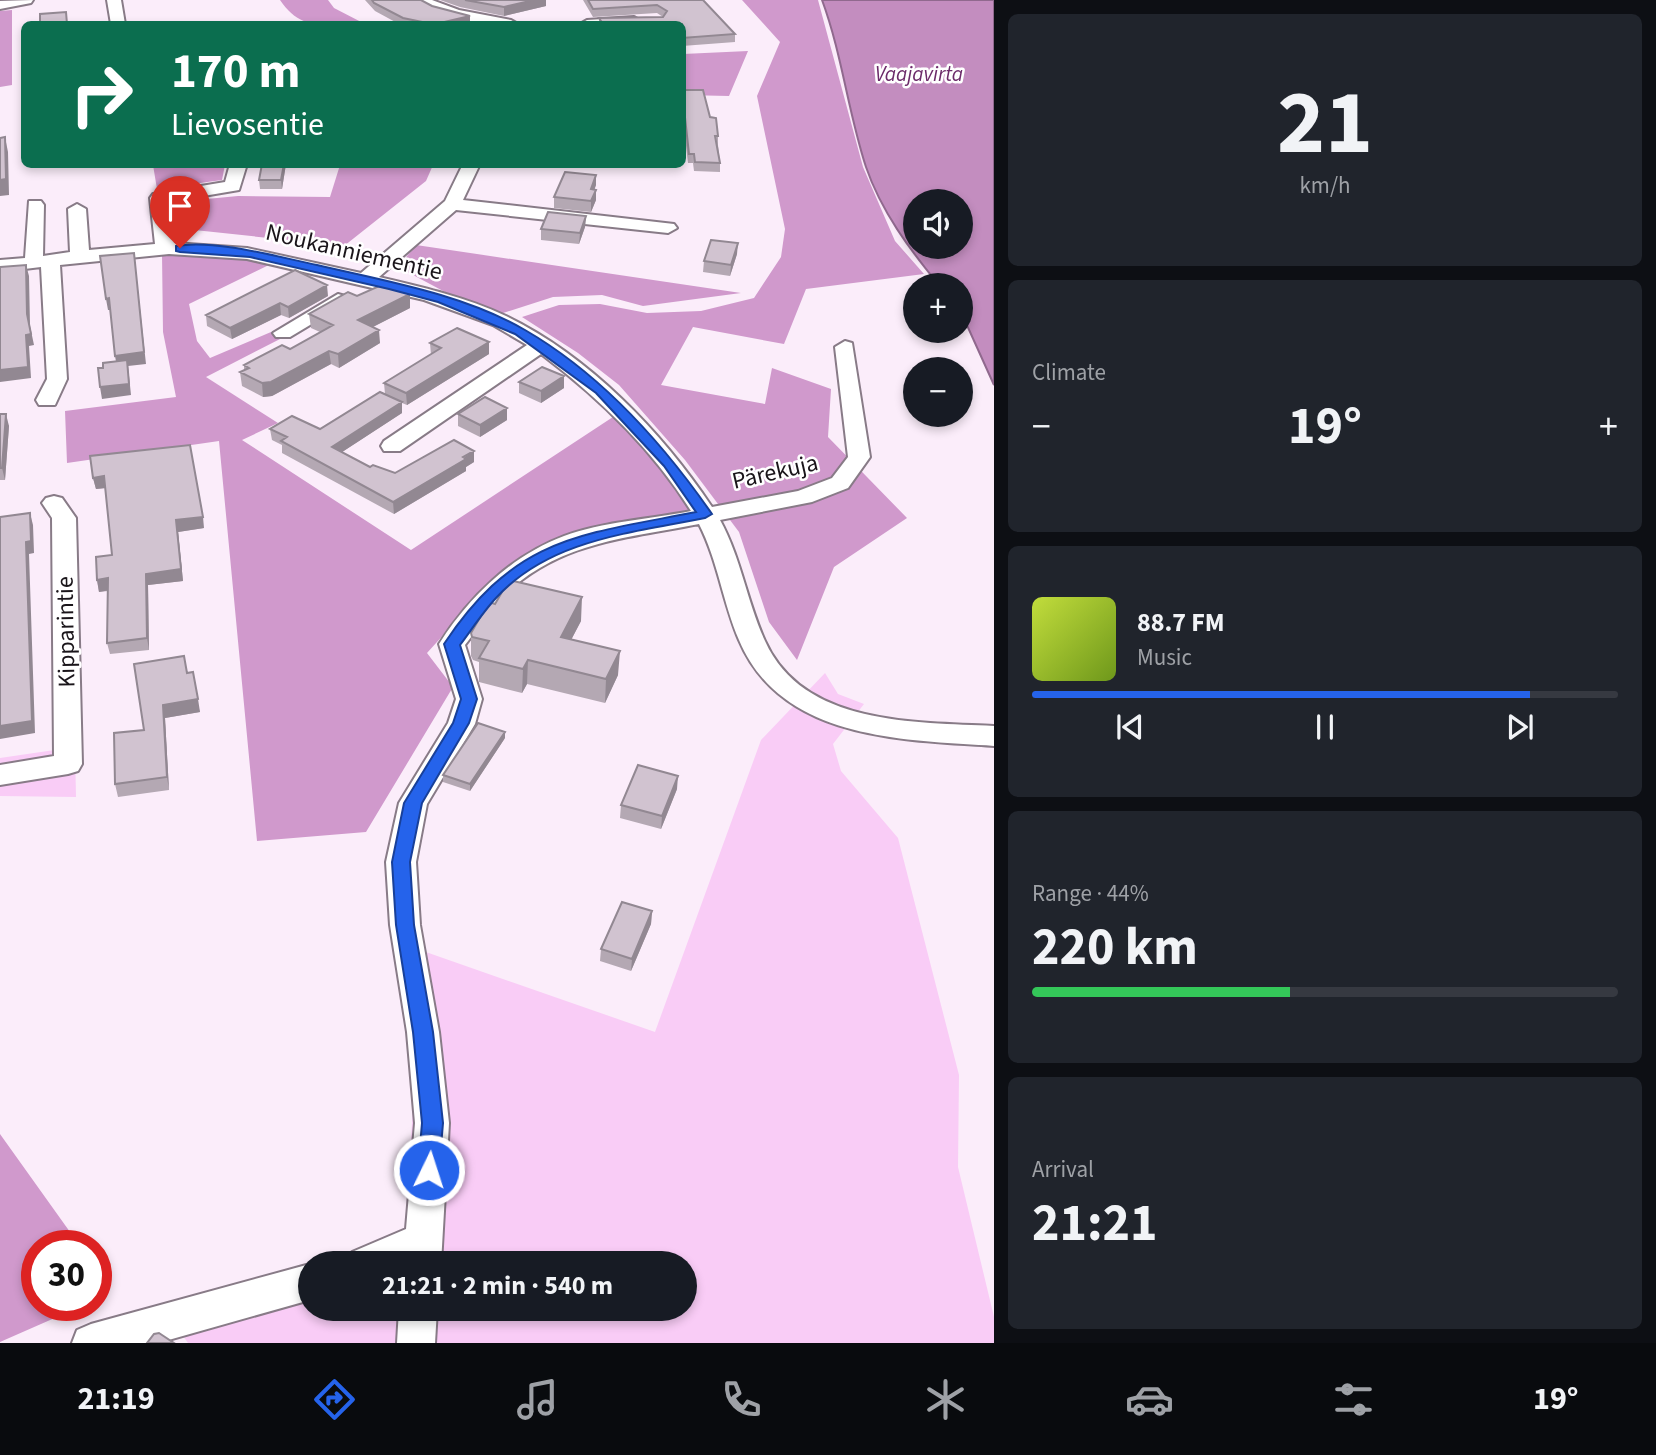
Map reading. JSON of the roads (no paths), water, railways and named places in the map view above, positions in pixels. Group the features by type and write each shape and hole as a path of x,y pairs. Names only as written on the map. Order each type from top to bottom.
{"street":[{"path":"0,5 26,0"},
{"path":"114,0 118,21"},
{"path":"419,0 456,14 495,21"},
{"path":"631,21 646,20"},
{"path":"165,249 159,198 233,186 238,168"},
{"path":"283,333 368,280 452,204 470,168"},
{"path":"452,204 668,228"},
{"path":"35,205 57,379 47,400"},
{"path":"77,209 80,258"},
{"name":"Noukanniementie","path":"0,266 165,249 227,250 442,299 520,332 601,391 669,463 705,514 720,546 749,638 779,683 832,716 883,729 994,736"},
{"path":"392,446 540,346"},
{"name":"Pärekuja","path":"423,1251 432,1123 423,1032 405,925 401,862 413,803 461,723 469,699 452,644 492,593 534,559 573,541 804,497 839,483 859,457 845,347"},
{"name":"Kipparintie","path":"0,775 68,764 64,518 54,503"},
{"path":"91,1343 298,1285"},
{"path":"416,1343 417,1321"}],"water":[{"name":"Vaajavirta","path":"822,0 994,0 994,385 973,339 973,273 929,273 918,259 973,259 973,189 903,189 903,238 880,199 866,167"}]}
